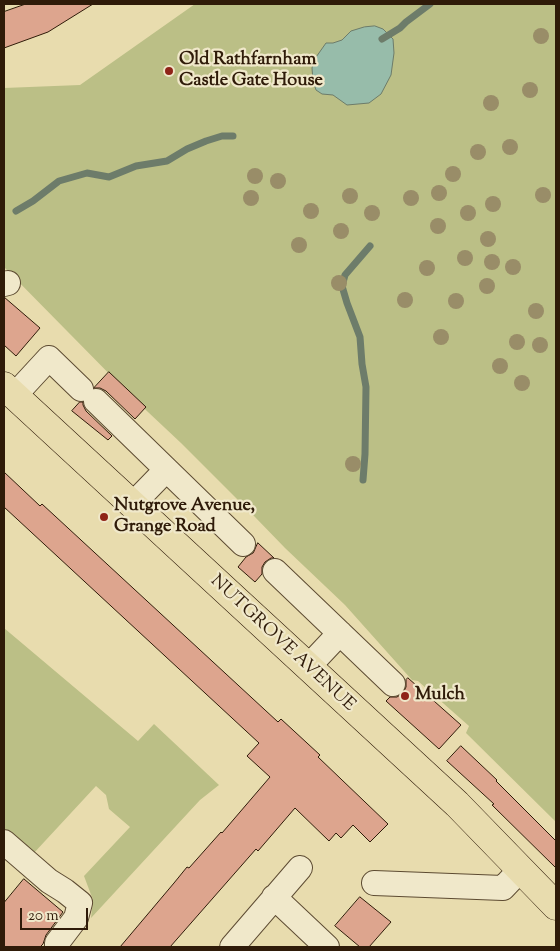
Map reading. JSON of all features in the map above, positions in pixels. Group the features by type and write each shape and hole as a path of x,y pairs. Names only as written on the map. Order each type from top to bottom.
{"main road":[{"name":"NUTGROVE AVENUE","path":"9,391 457,804 556,906"}],"street":[{"path":"9,391 49,358 243,544"},
{"path":"132,505 166,470"},
{"path":"275,571 393,684"},
{"path":"308,667 340,633"},
{"path":"4,842 49,881 80,903 76,918 57,943 57,947"},
{"path":"232,947 300,868"},
{"path":"374,883 504,888 521,869"},
{"path":"274,897 327,947"}],"green space":[{"path":"195,4 556,4 556,822 466,733 469,726 418,681 412,680 345,605 132,397 4,267 4,88 80,85"},
{"path":"4,628 138,741 154,724 219,785 200,800 91,918 93,900 84,876 130,827 109,809 106,795 96,786 33,854 4,828"}],"shaded area":[{"path":"375,26 383,29 393,39 394,53 391,75 381,94 369,103 347,105 333,95 322,94 316,90 312,68 314,60 326,43 342,40 351,31"}],"building":[{"path":"26,4 93,4 48,32 4,48 4,12"},
{"path":"4,297 40,328 16,356 4,345"},
{"path":"109,372 146,407 135,419 106,391 94,388"},
{"path":"80,402 83,402 86,411 112,436 108,440 72,411"},
{"path":"4,472 40,506 42,504 278,722 281,719 320,755 318,757 388,824 370,842 353,825 341,838 336,833 329,841 295,808 258,851 256,849 170,947 120,947 187,867 189,868 222,833 270,777 247,756 259,743 4,507"},
{"path":"258,543 274,558 265,562 262,567 262,574 255,582 238,567 246,557 253,553"},
{"path":"408,678 461,725 439,749 386,701 390,697 397,697 403,693"},
{"path":"461,746 556,841 556,868 492,805 494,804 447,761"},
{"path":"24,879 63,912 46,935 40,947 4,947 4,903"},
{"path":"360,897 391,922 369,947 360,947 335,926"}],"waterway":[{"path":"382,39 400,28 430,4"},
{"path":"16,211 33,201 59,181 87,173 109,177 136,166 167,161 187,149 206,141 222,136 233,136"},
{"path":"363,480 366,387 360,337 342,286 345,275 370,246"}],"place":[{"name":"Old Rathfarnham Castle Gate House","path":"169,71"},
{"name":"Nutgrove Avenue, Grange Road","path":"104,517"},
{"name":"Mulch","path":"405,696"}]}
